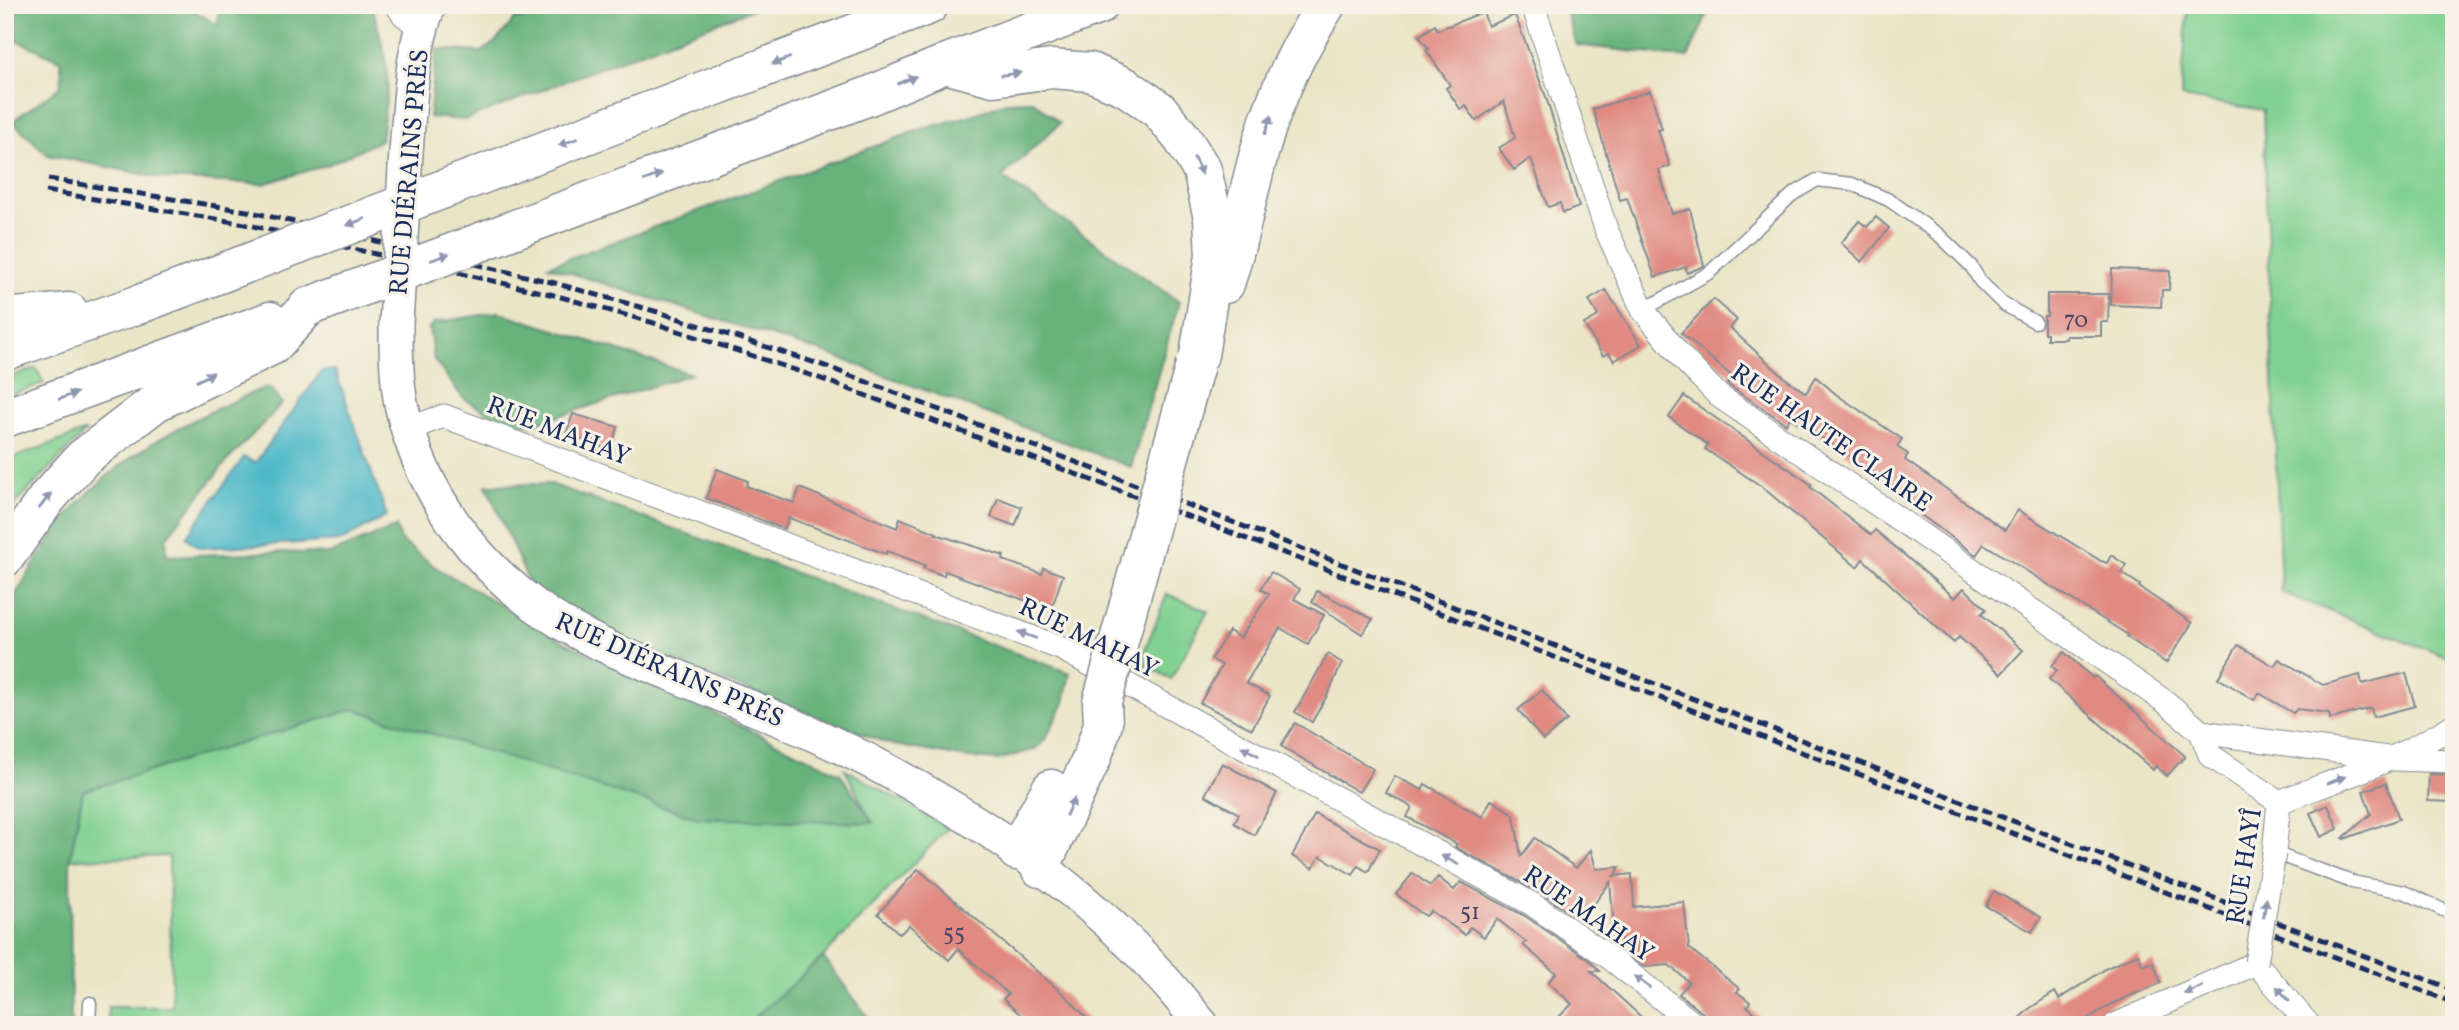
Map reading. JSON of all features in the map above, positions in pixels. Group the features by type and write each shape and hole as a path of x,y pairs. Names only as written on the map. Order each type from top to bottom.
{"highway":[{"path":"852,34 893,5"},
{"path":"14,332 140,304 929,5"},
{"path":"5,418 869,96 1099,5"},
{"path":"1029,860 1098,715 1197,360 1242,228 1262,142 1283,87 1326,5"},
{"path":"945,64 993,77 1051,69 1090,72 1126,87 1159,110 1182,138 1202,170 1213,218 1214,255 1197,360"},
{"path":"5,556 48,497 83,458 145,409 220,369 273,345 308,307"}],"main road":[{"name":"RUE DIÉRAINS PRÉS","path":"425,17 414,68 406,152 396,324 398,383 408,429 426,476 441,504 479,557 500,578 550,616 572,629 847,750 944,803 1029,860 1102,917 1144,958 1202,1025"}],"street":[{"path":"397,5 403,14 425,17"},
{"name":"RUE HAUTE CLAIRE","path":"1533,5 1606,229 1643,310 1683,359 1719,396 2167,703 2200,732 2210,755 2279,802"},
{"name":"RUE MAHAY","path":"408,429 444,416 1060,648 1532,904 1610,958 1695,1025"},
{"name":"RUE HAYÎ","path":"2309,1025 2256,963 2274,853 2279,802 2394,759 2454,725"},
{"path":"2200,732 2394,759 2454,761"},
{"path":"2115,1025 2256,963"}],"lane":[{"path":"1643,310 1709,273 1792,195 1817,180 1852,184 1889,200 1939,235 1971,266 1980,281 2003,304 2035,322"},
{"path":"2274,853 2353,882 2404,891 2454,915"},
{"path":"89,1003 89,1025"}],"green space":[{"path":"15,5 185,5 217,25 221,5 372,5 385,55 388,84 381,140 327,165 263,184 167,179 48,155 12,121 60,87 60,60 5,35"},
{"path":"569,5 763,5 465,120 429,117 437,49 482,52 496,41 515,19 555,12"},
{"path":"1564,5 1711,5 1688,58 1576,45"},
{"path":"2188,5 2454,5 2454,660 2281,592 2263,110 2181,97"},
{"path":"1033,101 1060,123 1002,177 1179,302 1131,467 828,354 548,266 919,130 1006,102"},
{"path":"499,312 691,374 531,425 502,421 463,398 434,360 429,328 434,323"},
{"path":"36,368 44,383 5,397 5,379"},
{"path":"264,388 273,390 282,404 228,460 166,538 167,556 280,552 329,554 396,527 400,540 437,568 565,642 840,773 873,823 698,818 354,709 83,791 70,859 71,1025 5,1025 5,619 18,591 44,549 65,518 89,492 159,439"},
{"path":"86,431 17,502 5,519 5,461"},
{"path":"551,484 1070,673 1064,703 1045,740 1035,749 998,760 967,758 889,744 697,671 535,597 486,485"},
{"path":"1167,594 1208,611 1171,679 1140,662"},
{"path":"354,709 698,818 872,823 845,769 948,828 823,957 746,1025 108,1025 108,1007 172,1007 169,856 70,859 83,791"},
{"path":"823,957 874,1025 746,1025"}],"water":[{"path":"335,370 387,516 341,541 199,548 186,537 244,457 255,463 322,371"}],"building":[{"path":"1483,12 1488,26 1515,15 1546,97 1579,207 1563,213 1560,203 1548,207 1531,158 1514,170 1499,148 1515,138 1504,101 1476,121 1466,106 1461,110 1446,88 1450,85 1419,36 1435,25 1438,30"},
{"path":"1650,91 1662,129 1658,130 1670,166 1659,170 1672,214 1690,209 1704,266 1687,273 1686,267 1655,277 1627,198 1620,200 1593,109"},
{"path":"1876,217 1889,228 1862,262 1841,243 1859,221 1867,227"},
{"path":"2112,269 2170,271 2169,290 2162,290 2161,307 2111,305"},
{"path":"1606,290 1641,345 1614,361 1609,353 1603,356 1584,324 1598,316 1589,300"},
{"path":"2047,294 2109,294 2108,322 2101,322 2101,336 2047,339 2047,333 2044,333 2044,316 2047,316"},
{"path":"1714,299 1737,320 1730,328 1785,378 1806,393 1816,377 1837,395 1902,439 1897,447 1908,454 1905,460 2005,530 2018,510 2101,561 2107,563 2111,555 2126,565 2122,573 2192,623 2166,663 2127,637 2128,635 1984,544 1976,555 1921,515 1925,510 1893,489 1895,487 1813,432 1790,418 1786,424 1727,384 1733,377 1681,333"},
{"path":"1684,396 1812,485 1810,487 1871,535 1875,530 1955,598 1964,588 1986,609 1981,614 2023,650 2001,674 1959,637 1954,643 1863,559 1857,567 1761,486 1705,449 1708,445 1669,417"},
{"path":"573,414 618,427 610,450 566,434"},
{"path":"717,469 748,481 746,486 794,503 800,488 897,528 900,518 936,534 1004,556 1003,560 1042,574 1044,568 1063,575 1051,610 945,571 944,576 923,568 925,565 887,551 886,554 789,518 784,529 706,498"},
{"path":"998,498 1022,507 1015,526 991,517"},
{"path":"1271,572 1300,589 1294,599 1324,615 1308,644 1280,628 1246,683 1270,696 1252,729 1200,703 1222,665 1211,659 1229,631 1240,638 1269,594 1261,589"},
{"path":"1317,591 1373,619 1362,634 1312,602"},
{"path":"2238,645 2274,666 2279,659 2323,685 2360,675 2362,684 2406,673 2415,706 2373,717 2371,708 2330,719 2329,713 2297,709 2293,713 2259,693 2254,700 2218,678"},
{"path":"2064,652 2185,756 2167,776 2156,766 2153,770 2049,679 2057,671 2052,666"},
{"path":"1328,654 1342,663 1312,722 1295,712"},
{"path":"1542,690 1567,720 1543,740 1518,710"},
{"path":"1295,723 1373,769 1359,792 1281,746"},
{"path":"1222,763 1277,793 1254,835 1234,823 1239,814 1205,795"},
{"path":"2429,774 2454,775 2454,802 2428,801"},
{"path":"1395,776 1422,790 1425,784 1482,817 1491,800 1509,811 1514,815 1521,856 1535,838 1576,868 1591,850 1596,869 1620,867 1614,876 1632,874 1634,907 1684,902 1689,948 1740,989 1737,992 1750,1002 1747,1006 1769,1025 1711,1025 1704,1014 1679,994 1689,982 1669,965 1644,967 1630,956 1630,940 1621,941 1614,928 1610,882 1582,921 1539,892 1455,847 1457,844 1407,817 1412,807 1386,793"},
{"path":"2386,783 2399,819 2344,839 2371,814 2363,791"},
{"path":"2328,805 2338,829 2321,837 2310,813"},
{"path":"1315,814 1380,849 1368,872 1358,866 1353,875 1320,856 1313,868 1292,856"},
{"path":"918,869 1069,999 1093,1025 1032,1025 1003,999 1008,994 958,949 949,960 909,925 900,934 878,914"},
{"path":"1413,873 1430,886 1438,877 1454,890 1461,882 1525,916 1588,959 1600,971 1591,971 1650,1025 1551,1025 1572,1004 1548,982 1556,973 1523,945 1526,942 1497,919 1484,937 1470,927 1465,935 1431,911 1426,916 1418,911 1396,894"},
{"path":"1994,891 2041,917 2032,932 1986,906"},
{"path":"2138,954 2143,966 2153,962 2161,983 2111,1004 2078,1025 2012,1025 2029,1009 2055,992 2059,999 2107,968"}],"railway":[{"path":"48,179 247,211 551,282 658,312 825,366 2454,990"},
{"path":"46,191 240,223 550,294 654,323 819,378 1198,520 2454,1003"}]}
